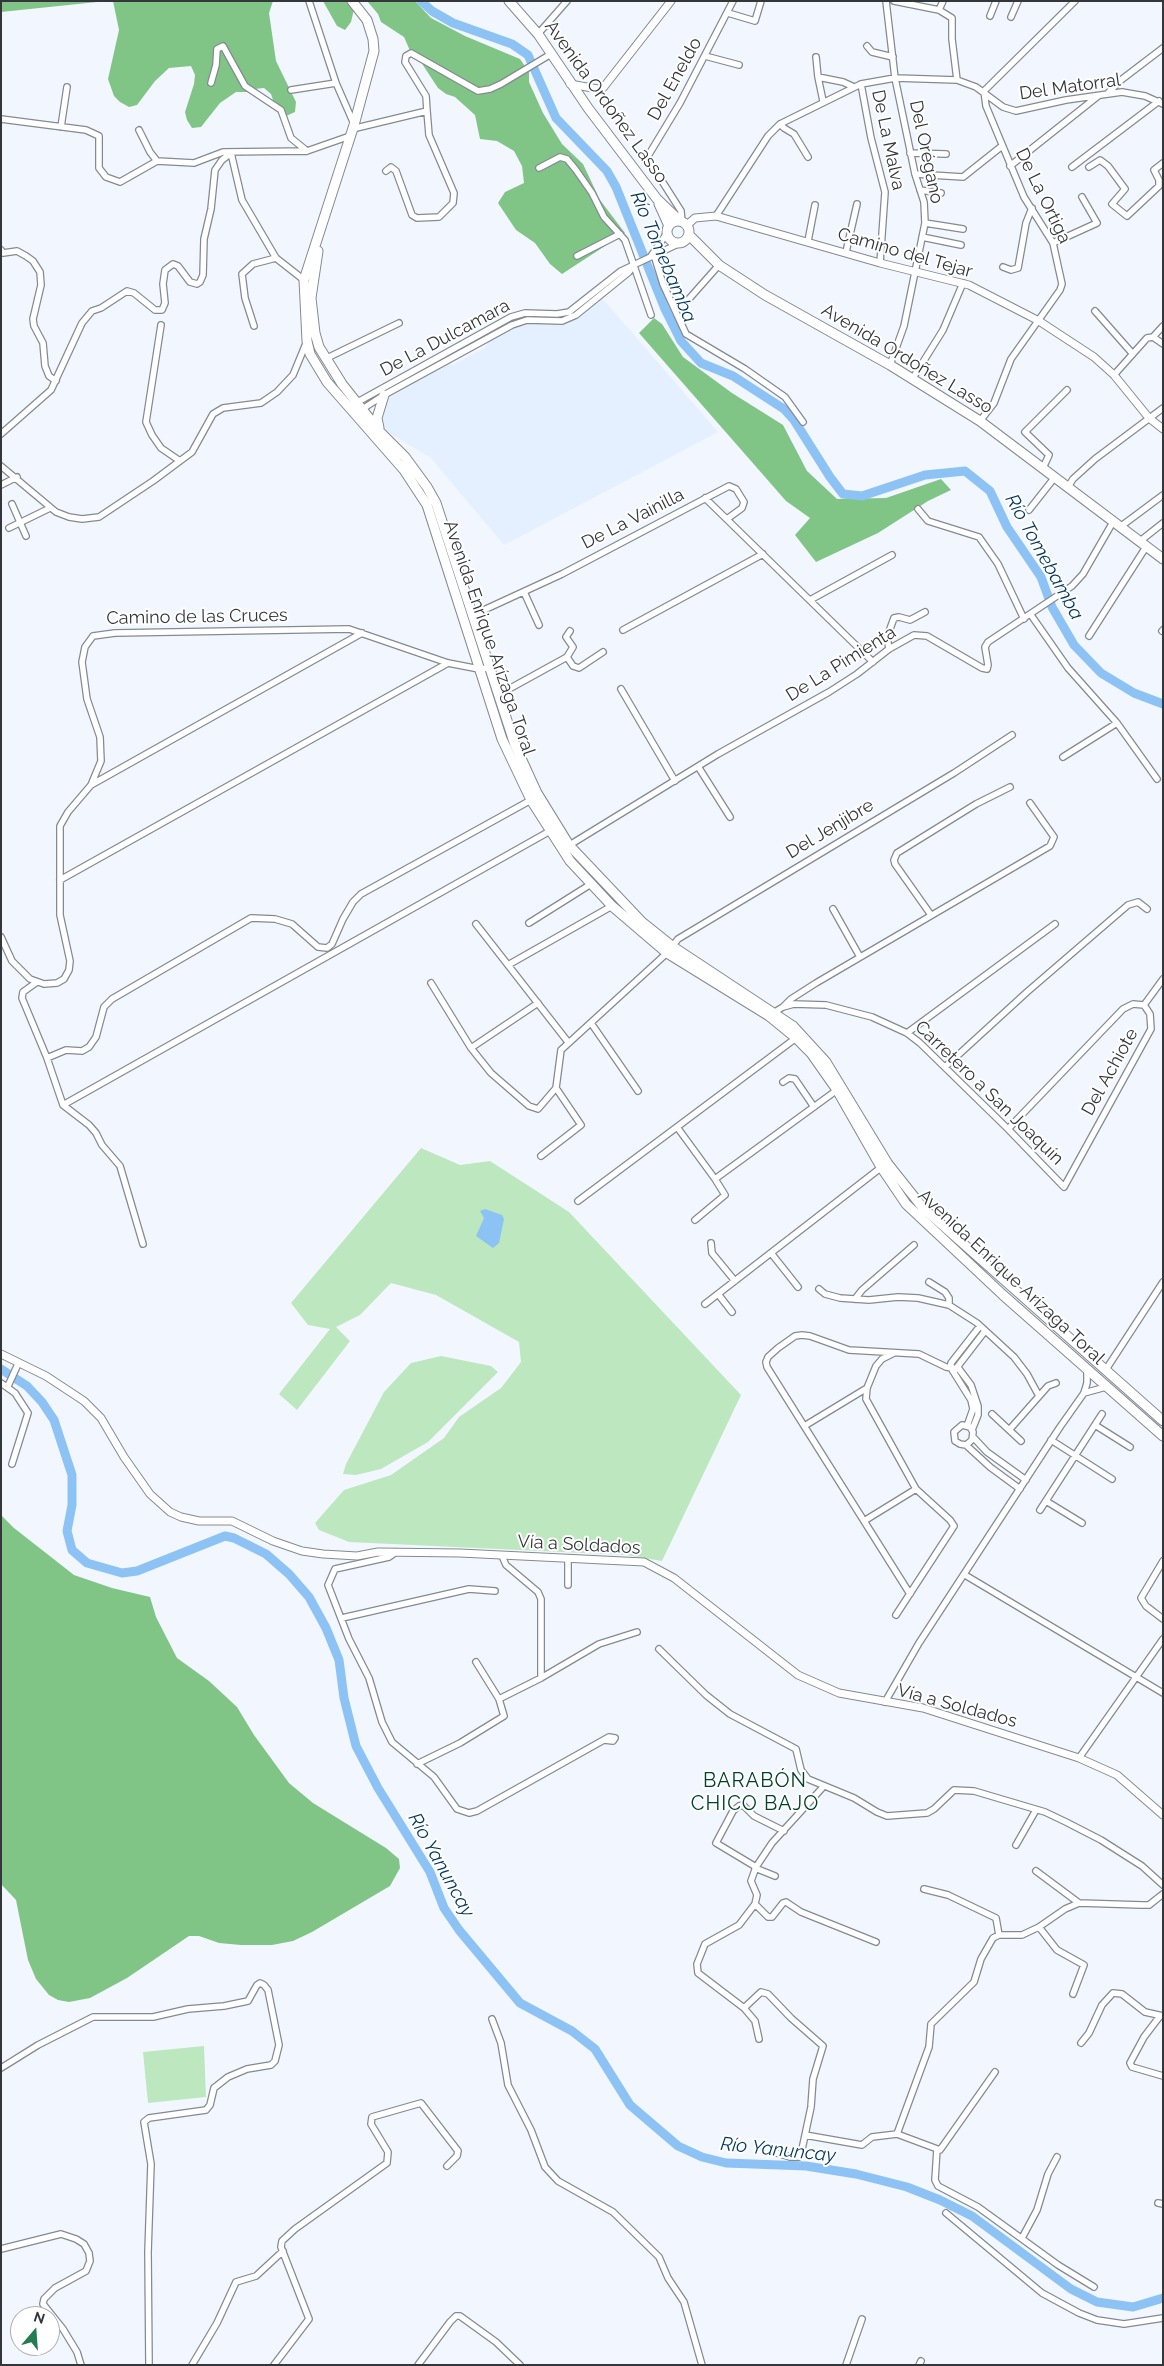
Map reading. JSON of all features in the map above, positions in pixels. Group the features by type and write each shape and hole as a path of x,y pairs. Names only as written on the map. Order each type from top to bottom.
{"main road":[{"name":"Avenida Enrique Arízaga Toral","path":"352,1 367,20 373,38 374,51 352,130 304,280 307,341 310,354 327,382 405,457 436,503 515,745 537,794 566,848 591,884 612,906 669,949 776,1012 794,1026 826,1062 906,1204 921,1220 1087,1370 1163,1436"},
{"name":"Avenida Ordoñez Lasso","path":"508,1 538,34 570,84 657,199 683,223"},
{"name":"Avenida Ordoñez Lasso","path":"657,199 668,230"},
{"name":"Avenida Enrique Arízaga Toral","path":"324,221 311,298 315,333 325,359 356,408 404,470 427,506 502,739 531,800 550,831 669,949"},
{"path":"673,222 683,223 689,235 681,243 672,241 668,230 673,222"},
{"name":"Avenida Ordoñez Lasso","path":"689,235 701,250 719,265 765,295 913,378 980,421 1163,559"},
{"name":"Avenida Ordoñez Lasso","path":"681,243 701,250"},
{"path":"381,433 377,418 384,395"},
{"name":"Avenida Enrique Arízaga Toral","path":"776,1012 796,1038 811,1053 885,1165 923,1208 1163,1421"}],"street":[{"path":"309,1 352,130"},
{"path":"538,34 567,1"},
{"path":"570,84 598,89 603,88 671,1"},
{"name":"Del Eneldo","path":"683,223 681,210 648,160 648,156 680,103 733,1"},
{"path":"728,13 755,21 761,1"},
{"name":"Del Orégano","path":"886,1 895,78 915,174 924,202 925,223 904,326 890,365"},
{"path":"894,1 939,10 949,14 953,22 952,39 957,80"},
{"path":"939,10 943,1"},
{"path":"990,16 996,1"},
{"path":"1011,17 1018,1"},
{"path":"984,91 1075,1"},
{"path":"211,83 217,49 219,46 223,46 245,86 281,110 291,138 308,151"},
{"path":"867,46 872,52 893,57"},
{"path":"1108,93 1121,80 1163,48"},
{"path":"386,171 391,167 396,171 410,209 417,218 439,217 453,203 454,193 429,135 426,96 405,62 406,56 411,54 478,91 490,89 501,84 551,54"},
{"path":"705,56 739,65"},
{"path":"816,57 823,101"},
{"path":"818,77 843,82 854,87"},
{"name":"Del Matorral","path":"716,216 768,136 780,124 823,101 861,84 895,78 957,80 984,91 1003,107 1016,111 1108,93 1135,94 1161,103"},
{"path":"291,90 336,83"},
{"name":"De La Malva","path":"861,84 871,138 885,192 880,263"},
{"path":"61,127 67,87"},
{"name":"De La Ortiga","path":"980,421 994,403 1011,359 1039,321 1062,284 1053,243 1024,197 986,106 984,91"},
{"path":"1010,166 1099,96"},
{"path":"1072,167 1161,103"},
{"path":"1,119 86,130 99,136 99,168 106,178 120,182 157,161 194,163 217,153 308,151 352,130 427,111"},
{"path":"780,124 794,134 808,157"},
{"path":"139,130 150,152 157,161"},
{"path":"915,174 963,177 1002,146"},
{"path":"910,152 946,154"},
{"path":"231,153 242,200 276,258 304,280"},
{"path":"1,434 51,390 82,323 92,311 101,308 127,291 134,293 155,310 162,310 165,304 163,284 165,270 173,264 178,266 193,284 200,282 203,275 204,239 211,209 215,170 222,160 231,153"},
{"path":"539,168 560,157 567,159 589,187 604,217 626,243 651,315"},
{"path":"1089,168 1100,160 1108,166 1125,189 1112,204 1127,216 1159,186 1159,180 1154,170 1163,163"},
{"path":"920,190 941,193"},
{"path":"1053,243 1097,223 1082,197"},
{"path":"846,252 857,204"},
{"path":"808,241 815,205"},
{"path":"1003,266 1012,270 1018,268 1026,223 1032,208"},
{"name":"Camino del Tejar","path":"683,223 695,218 716,216 880,263 963,284 1039,321 1076,344 1114,375 1149,418 1163,430"},
{"path":"925,223 963,229"},
{"name":"De La Dulcamara","path":"652,256 668,230"},
{"path":"577,256 620,234"},
{"path":"922,237 961,245"},
{"name":"De La Dulcamara","path":"356,408 511,317 525,313 557,314 569,312 621,270 634,266 681,243"},
{"path":"2,253 17,251 33,261 40,272 41,285 34,312 34,326 44,343 45,366 49,376 56,381"},
{"path":"652,256 686,334 745,369 785,397 803,422"},
{"path":"254,326 242,286 242,274 252,264 276,258"},
{"path":"688,300 719,265"},
{"name":"De La Dulcamara","path":"356,408 384,395 512,325 527,320 557,321 571,318 634,266"},
{"path":"913,378 943,330 963,284"},
{"path":"1095,311 1132,353"},
{"path":"325,359 399,323"},
{"path":"161,325 146,422 148,429 161,448 180,461"},
{"path":"1153,338 1163,326"},
{"path":"1,466 17,477 50,508 69,517 82,519 99,517 154,481 192,452 212,414 223,408 261,403 277,392 293,375 307,341 315,333"},
{"path":"1114,375 1147,338 1153,338 1163,344"},
{"path":"1042,468 1049,455 1025,432 1067,390"},
{"path":"1068,487 1073,479 1095,459 1163,408"},
{"path":"1,485 17,477"},
{"path":"1029,510 1055,477"},
{"path":"705,498 729,486 736,489 743,498 744,503 742,508 726,519"},
{"path":"1117,525 1163,495"},
{"name":"De La Vainilla","path":"473,616 524,592 705,498 873,662"},
{"path":"12,504 26,536"},
{"path":"9,528 50,508"},
{"path":"918,509 928,521 979,537 998,564 1024,619"},
{"path":"1088,636 1143,544 1163,523"},
{"name":"De La Pimienta","path":"566,848 699,768 718,754 829,692 889,649 914,636 927,636 986,669 988,665 985,647 988,642 1072,586 1117,525"},
{"path":"623,630 764,554"},
{"path":"810,600 892,555"},
{"path":"524,592 539,625"},
{"path":"889,649 887,637 894,618 910,620 925,612"},
{"path":"1031,615 1068,668 1117,723 1157,779"},
{"name":"Camino de las Cruces","path":"37,982 52,984 61,982 71,965 60,921 60,826 68,812 91,785 101,761 102,748 87,699 82,662 85,647 93,636 115,633 341,629 362,633 448,663 479,669 489,668"},
{"path":"498,695 567,657 573,647 566,637 570,631"},
{"path":"91,785 362,633"},
{"path":"567,657 573,666 579,668 603,652"},
{"path":"60,880 448,663"},
{"path":"621,689 675,781"},
{"path":"1063,757 1117,723"},
{"name":"Del Jenjibre","path":"568,1042 592,1023 686,933 954,773 1012,735"},
{"path":"699,768 730,817"},
{"path":"931,915 895,864 895,856 976,804 1010,787"},
{"path":"47,1058 66,1050 82,1051 89,1047 96,1037 104,1007 112,999 251,918 275,919 292,924 318,947 327,948 332,944 342,919 353,902 361,894 531,800"},
{"path":"776,1012 791,999 860,957 1050,846 1054,837 1030,803"},
{"path":"63,1105 550,831"},
{"path":"529,923 591,884"},
{"path":"944,1067 1128,905 1138,902 1147,909"},
{"path":"508,965 612,906"},
{"path":"833,910 860,957"},
{"path":"432,983 471,1048 495,1077 534,1109 540,1108 556,1088 559,1054 568,1042 476,924"},
{"path":"907,1033 1055,924"},
{"path":"1,937 12,961 26,976 37,982 22,996 47,1058 63,1105 89,1125 96,1133 102,1145 120,1166 144,1244"},
{"path":"1144,1005 1163,979"},
{"path":"471,1048 538,1003"},
{"name":"Carretero a San Joaquín","path":"776,1012 805,1003 826,1005 872,1017 907,1033 1008,1129 1064,1187"},
{"name":"Del Achiote","path":"1008,1129 1123,1009 1133,1004 1144,1005 1150,1014 1151,1029 1064,1187"},
{"path":"592,1023 638,1091"},
{"path":"578,1201 796,1038"},
{"path":"783,1082 789,1078 795,1079 814,1107"},
{"path":"541,1156 581,1125 556,1088"},
{"path":"715,1179 837,1090"},
{"path":"676,1127 725,1195 695,1220"},
{"path":"705,1304 885,1165"},
{"path":"711,1243 712,1253 735,1280"},
{"path":"856,1299 862,1290 914,1245"},
{"path":"770,1253 798,1287"},
{"path":"929,1282 946,1292 949,1298 949,1305"},
{"path":"1105,1370 1163,1282"},
{"path":"819,1289 832,1297 856,1299 918,1298 949,1305 980,1326 1014,1357 1027,1374 1039,1396"},
{"path":"718,1294 732,1312"},
{"path":"951,1368 980,1326"},
{"path":"958,1369 962,1359 986,1331"},
{"path":"910,1594 806,1425 767,1367 768,1357 795,1336 802,1335 849,1350 919,1354 951,1368 958,1369 971,1385 978,1406 978,1416 970,1428"},
{"path":"896,1615 954,1526 950,1520 916,1489 866,1399 867,1388 876,1366 887,1356 898,1352"},
{"name":"Vía a Soldados","path":"1,1354 17,1367 46,1376 84,1401 101,1418 124,1457 150,1494 170,1512 181,1517 199,1521 232,1521 273,1541 323,1554 357,1556 378,1552 460,1552 502,1556 633,1561 655,1566 798,1675 839,1693 922,1708 1079,1758 1117,1776 1163,1815"},
{"path":"9,1384 17,1367"},
{"path":"951,1368 971,1400 973,1409 970,1428 973,1437 986,1452 1026,1480"},
{"path":"885,1702 919,1644 1051,1440 1084,1394 1087,1383 1087,1370"},
{"path":"1,1383 9,1384 24,1404 28,1413 12,1464"},
{"path":"1010,1429 1048,1386 1056,1383"},
{"path":"1084,1394 1106,1387"},
{"path":"806,1425 867,1388"},
{"path":"992,1414 1021,1441"},
{"path":"1040,1510 1102,1414"},
{"path":"1095,1425 1130,1447"},
{"path":"970,1428 957,1427 953,1435 957,1443 966,1445 990,1468 1020,1489"},
{"path":"966,1445 973,1437"},
{"path":"1051,1440 1112,1479"},
{"path":"864,1521 916,1489"},
{"path":"1046,1501 1082,1523"},
{"path":"396,1552 389,1557 335,1569 328,1585 349,1639 369,1678 389,1737 398,1749 438,1782 458,1808 469,1813 604,1740"},
{"path":"502,1556 506,1565 538,1592 540,1599 541,1678"},
{"path":"568,1558 568,1586"},
{"path":"1163,1561 1141,1598 1146,1606 1163,1619"},
{"path":"965,1575 1163,1693"},
{"path":"342,1618 469,1589 495,1591"},
{"path":"499,1699 541,1678 599,1644 637,1632"},
{"path":"1079,1758 1163,1639"},
{"path":"659,1649 706,1696 730,1714 796,1748 804,1775 824,1786 854,1798 877,1812 887,1816 931,1812 954,1790 974,1791 1036,1810 1101,1840 1142,1866 1163,1885"},
{"path":"417,1764 502,1719 505,1713 499,1699 476,1662"},
{"path":"759,2039 754,2021 744,2008 698,1973 696,1968 702,1949 706,1944 739,1925 755,1904 757,1895 751,1881 755,1867 762,1855 824,1786"},
{"path":"774,1876 755,1867 716,1843 733,1811 743,1805 754,1816 784,1831"},
{"path":"1016,1845 1036,1810"},
{"path":"1036,1871 1079,1903"},
{"path":"924,1889 948,1895 996,1918 999,1935"},
{"path":"897,2134 929,2047 931,2024 974,1982 987,1946 993,1938 999,1935 1022,1935 1039,1928 1065,1909 1079,1903 1142,1906 1148,1905 1163,1894"},
{"path":"755,1904 768,1917 772,1917 783,1903 786,1902 801,1912 876,1942"},
{"path":"1039,1928 1057,1950 1084,1965 1073,1994"},
{"path":"1,2068 38,2045 93,2017 153,2017 188,2009 224,2006 248,2001 260,1983 264,1984 268,1990 279,2045 275,2061 270,2065 248,2069 228,2077 214,2088 210,2105 206,2110 149,2118 144,2122 151,2164 148,2252 149,2365"},
{"path":"744,2008 761,1992 768,1994 791,2018 823,2046 813,2079 806,2135 799,2157 783,2156 764,2150"},
{"path":"1081,2043 1090,2033 1102,2006 1114,1993 1122,1994 1145,2012 1161,2016 1144,2037 1130,2063 1132,2067 1163,2076"},
{"path":"492,2018 501,2043 508,2086 531,2130 544,2167 558,2181 613,2212 659,2256 668,2278 684,2302 702,2365"},
{"path":"806,2135 862,2145 872,2137 897,2134 937,2150 943,2149 995,2072"},
{"path":"274,2365 307,2324 309,2318 281,2247 286,2236 387,2163 388,2152 371,2124 371,2120 375,2115 421,2103 458,2151 458,2156 447,2166"},
{"path":"937,2150 935,2180 938,2186 978,2207 1094,2288"},
{"path":"1022,2238 1036,2210 1048,2174 1057,2158"},
{"path":"946,2213 1042,2293 1079,2313 1097,2320 1124,2324 1163,2318"},
{"path":"1,2249 61,2234 84,2244 89,2253 90,2261 86,2271 55,2288 44,2299 43,2304 63,2329 77,2352 81,2365"},
{"path":"192,2365 217,2323 236,2282 256,2276 283,2252"},
{"path":"418,2365 456,2316 464,2318 496,2342 520,2365"},
{"path":"846,2365 862,2319"}],"shaded area":[{"path":"602,298 718,432 504,545 431,458 386,431 382,420 386,403 390,394 443,362 453,365 485,348 488,340 516,326 526,322 559,324 579,316"}],"green space":[{"path":"1,1 107,1 1,12"},
{"path":"113,1 273,1 269,13 276,61 296,102 295,112 286,116 277,112 271,94 264,88 255,89 246,92 236,92 220,103 201,127 192,128 185,112 194,84 195,75 191,66 169,68 155,81 137,105 129,107 120,102 114,96 108,79 119,30"},
{"path":"323,1 356,1 351,22 345,30 337,26"},
{"path":"367,1 415,1 431,18 465,36 520,59 529,72 529,82 543,113 562,144 583,164 600,200 625,233 562,274 550,264 535,243 516,230 498,203 505,192 524,183 522,166 514,151 497,141 480,139 475,115 455,97 446,94 438,88 417,56 411,53 404,37 381,22 378,14"},
{"path":"654,318 662,324 683,357 732,393 783,425 807,471 837,499 886,498 941,479 951,490 928,501 878,533 816,562 795,535 810,518 786,501 639,333"},
{"path":"421,1148 460,1165 490,1161 569,1212 741,1395 662,1561 627,1555 349,1542 319,1530 315,1523 344,1490 391,1475 444,1438 459,1417 501,1388 521,1362 519,1342 436,1295 391,1283 360,1315 336,1327 350,1341 297,1410 279,1394 330,1329 308,1325 291,1303"},
{"path":"441,1356 491,1366 498,1372 428,1442 381,1469 356,1475 343,1474 346,1464 384,1392 411,1363"},
{"path":"1,1515 14,1528 74,1575 112,1588 150,1597 156,1617 177,1658 209,1681 237,1707 254,1735 289,1783 313,1803 386,1848 399,1859 400,1868 390,1886 312,1932 293,1941 272,1945 241,1945 219,1943 199,1936 189,1936 127,1978 90,1998 69,2002 58,2000 49,1995 36,1979 28,1960 16,1900 1,1884"},
{"path":"204,2046 206,2097 148,2103 143,2052"}],"water":[{"path":"485,1209 502,1215 504,1219 499,1243 493,1248 476,1236 484,1218 480,1211"}],"waterway":[{"name":"Río Tomebamba","path":"421,1 432,11 453,23 512,44 528,55 556,118 607,171 616,187 665,309 681,341 701,363 733,376 784,409 794,420 843,494 862,496 925,475 965,471 990,491 1007,527 1041,577 1052,607 1074,645 1101,673 1134,693 1163,704"},
{"name":"Río Yanuncay","path":"1,1369 27,1386 42,1402 54,1420 72,1475 72,1505 67,1531 72,1550 87,1563 122,1573 137,1571 225,1536 234,1538 266,1554 289,1574 309,1597 326,1628 339,1660 344,1698 356,1746 378,1788 430,1872 444,1908 459,1930 520,2003 572,2031 595,2049 630,2105 678,2146 702,2157 726,2163 806,2166 856,2174 907,2187 940,2200 972,2216 1071,2289 1097,2302 1133,2307 1163,2298"}],"district":[{"name":"BARABÓN CHICO BAJO","path":"755,1792"}]}
